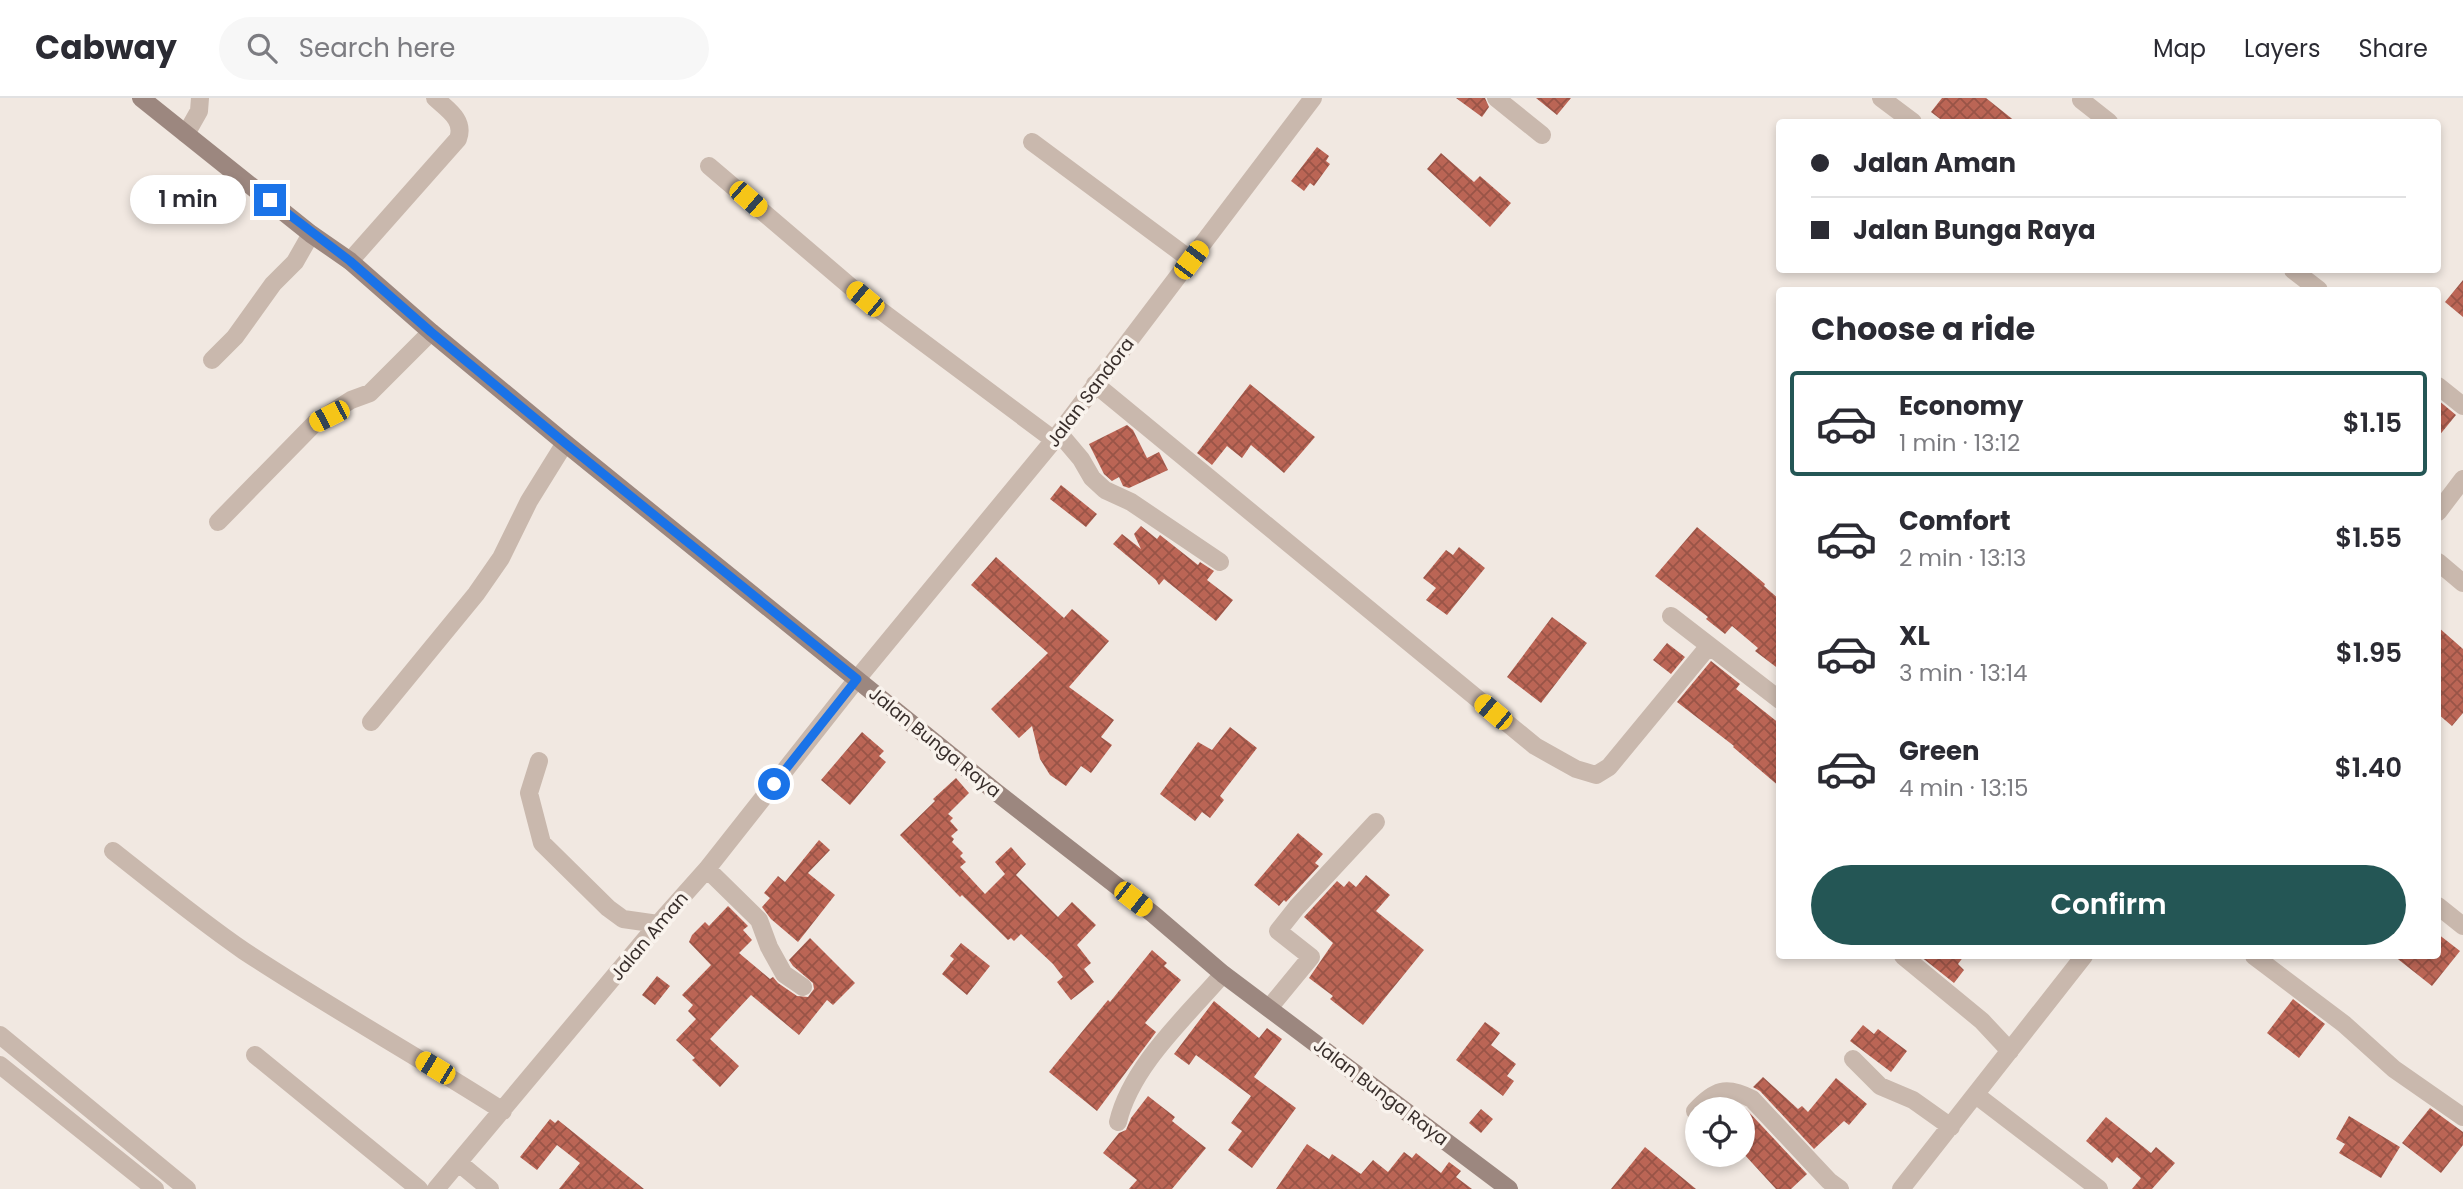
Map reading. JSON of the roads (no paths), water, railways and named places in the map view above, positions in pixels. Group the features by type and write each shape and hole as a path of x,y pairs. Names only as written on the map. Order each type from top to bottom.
{"street":[{"name":"Jalan Bunga Raya","path":"141,98 350,261 565,443 996,792 1153,914 1223,974 1509,1189"},
{"path":"186,134 199,111 200,98"},
{"path":"350,261 458,139 458,121 435,98"},
{"path":"1496,98 1542,135"},
{"path":"1881,98 1909,119"},
{"name":"Jalan Sandora","path":"857,679 1056,437 1311,99"},
{"path":"2081,100 2105,119"},
{"path":"1032,142 1191,260"},
{"path":"709,166 865,299 1056,437 1081,459 1092,478 1105,490 1130,502 1220,562"},
{"path":"212,360 235,337 273,284 295,262 312,234"},
{"path":"2297,273 2315,287"},
{"path":"218,522 315,423 351,400 370,393 431,332"},
{"path":"1095,384 1535,746 1576,769 1596,775 1609,768 1708,647"},
{"path":"2441,388 2463,406"},
{"path":"371,722 476,594 501,558 529,501 565,443"},
{"path":"2441,508 2463,480"},
{"path":"2441,565 2463,583"},
{"path":"1671,616 1776,697"},
{"name":"Jalan Aman","path":"436,1189 707,869 857,679"},
{"path":"539,761 529,793 542,843 608,908 623,919 658,924"},
{"path":"1269,1009 1311,957 1278,931 1376,822"},
{"path":"113,851 242,949 503,1111"},
{"path":"707,869 758,920 784,974 803,987"},
{"path":"2441,908 2463,926"},
{"path":"1907,959 1982,1021 2010,1051"},
{"path":"1901,1189 2082,959"},
{"path":"2258,959 2344,1024 2394,1069 2463,1117"},
{"path":"1118,1122 1122,1105 1136,1079 1157,1050 1223,974"},
{"path":"0,1035 187,1189"},
{"path":"255,1055 419,1189"},
{"path":"1853,1059 1880,1086 1913,1100 1951,1126"},
{"path":"0,1065 155,1189"},
{"path":"1707,1097 1730,1090 1749,1097"},
{"path":"1976,1096 2099,1189"},
{"path":"1755,1102 1831,1186"},
{"path":"459,1163 490,1189"}]}
